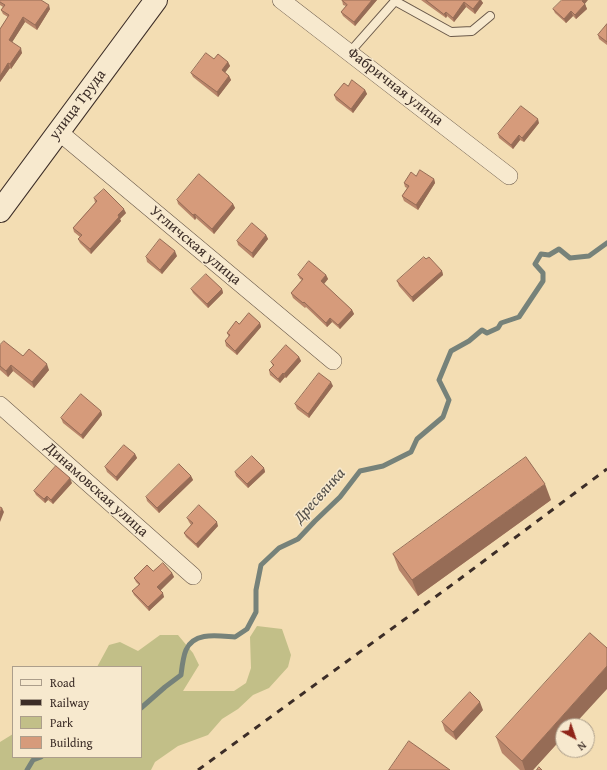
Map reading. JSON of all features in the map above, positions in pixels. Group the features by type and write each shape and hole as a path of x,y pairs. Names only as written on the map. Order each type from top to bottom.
{"street":[{"name":"улица Труда","path":"0,211 156,0"},
{"name":"Фабричная улица","path":"281,0 509,176"},
{"name":"Угличская улица","path":"58,132 332,361"},
{"name":"Динамовская улица","path":"0,404 193,576"}],"lane":[{"path":"350,52 395,1 451,32 472,31 490,16"}],"green space":[{"path":"257,626 282,629 291,655 288,667 269,688 253,695 238,709 222,719 208,735 178,746 155,762 151,770 0,770 0,742 12,735 12,758 142,758 142,666 98,666 109,645 120,642 138,651 160,635 178,635 193,653 199,665 183,691 234,691 246,683 251,668 250,637"}],"building":[{"path":"0,0 41,0 49,5 35,25 23,17 9,40 21,48 10,64 8,63 0,76 0,29 9,15 1,10 5,5 0,2"},
{"path":"342,0 372,0 354,22 341,12 347,5"},
{"path":"426,0 480,0 473,9 464,2 453,18 446,12 444,14"},
{"path":"562,0 583,0 582,1 585,4 575,15 571,11 564,19 553,9"},
{"path":"607,24 607,42 598,35"},
{"path":"206,53 214,59 218,54 228,62 222,70 229,76 217,92 191,73"},
{"path":"352,80 365,90 351,109 334,95 344,83 348,86"},
{"path":"521,106 538,119 522,138 519,135 511,145 498,134"},
{"path":"420,170 434,179 416,205 402,196 409,186 404,183 411,172 416,176"},
{"path":"199,174 233,204 212,229 195,214 193,215 177,200"},
{"path":"104,189 124,209 118,215 119,217 90,249 78,239 82,235 73,228 97,201 94,198"},
{"path":"252,223 266,235 252,253 237,241"},
{"path":"160,239 175,251 160,270 146,257"},
{"path":"424,257 426,259 429,257 442,271 412,297 397,281"},
{"path":"309,261 326,275 321,281 352,310 338,325 330,318 326,323 304,302 303,303 291,293 303,279 298,275"},
{"path":"206,274 222,289 207,304 191,289"},
{"path":"249,313 260,323 235,351 225,341 230,335 227,333 236,321 239,324"},
{"path":"4,341 23,356 29,349 47,364 32,382 11,365 6,371 0,366 0,345"},
{"path":"286,345 299,357 278,379 269,370 274,365 271,362"},
{"path":"319,373 331,382 308,414 295,404"},
{"path":"81,394 101,411 81,435 61,418"},
{"path":"124,445 135,454 116,477 105,467"},
{"path":"252,456 264,468 247,484 235,472"},
{"path":"526,457 545,484 412,580 393,554"},
{"path":"179,464 191,476 157,508 146,497"},
{"path":"56,466 70,478 51,500 47,496 44,499 34,491"},
{"path":"199,505 217,522 196,544 184,533 193,523 187,518"},
{"path":"163,563 172,573 157,587 163,593 148,607 132,591 140,584 134,578 147,565 153,571"},
{"path":"590,633 607,648 607,666 560,718 555,718 555,724 522,761 496,737"},
{"path":"470,692 480,702 453,732 442,722"},
{"path":"409,741 450,770 389,770"}],"waterway":[{"name":"Дресвянка","path":"142,707 181,675 186,650 195,640 208,636 235,637 247,629 256,612 256,590 261,565 279,548 298,539 340,497 360,471 383,466 411,452 417,439 443,417 449,400 439,380 451,351 469,341 482,330 487,333 498,328 501,323 519,317 543,281 543,273 535,264 541,254 549,255 559,249 570,258 589,256 607,243"},
{"name":"Дресвянка","path":"27,770 33,760 38,758"}],"railway":[{"path":"198,770 453,584 607,469"}]}
